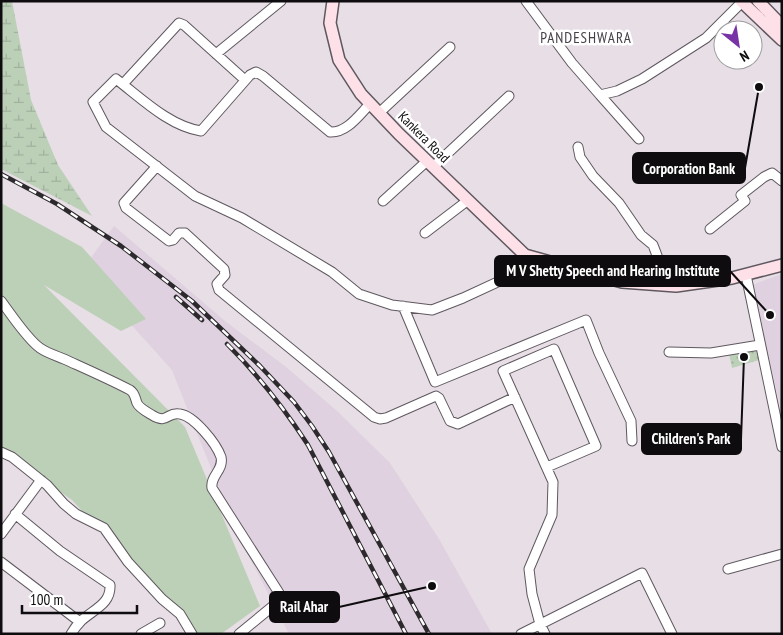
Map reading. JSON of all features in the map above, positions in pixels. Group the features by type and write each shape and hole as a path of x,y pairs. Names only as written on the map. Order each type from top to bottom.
{"street":[{"path":"216,54 281,1"},
{"name":"Kankera Road","path":"333,1 330,23 339,60 361,94 467,201 525,255 622,282 676,286 732,278 782,265"},
{"path":"526,1 572,63 639,139"},
{"path":"758,1 777,15 782,26"},
{"path":"600,95 617,91 642,79 706,38 742,2 782,40"},
{"path":"123,84 179,23 184,25 245,80"},
{"path":"379,113 450,47"},
{"path":"370,104 347,128 337,133 330,132 256,72 245,80 201,131 193,130 168,118 116,79 93,102 106,127 195,196 242,218 332,272 359,294 392,305 432,310 463,298 545,260"},
{"path":"383,201 430,164 509,96"},
{"path":"578,147 580,157 593,176 619,203 640,234 653,246 661,266 663,285"},
{"path":"157,166 124,202 126,208 169,241 173,240 179,233 185,233 224,269 225,275 217,284 219,290 374,417 386,418 436,396 439,398 450,421 458,424 515,397"},
{"path":"710,229 745,201 741,194 764,176 772,173 782,181"},
{"path":"425,233 467,201"},
{"path":"746,275 782,447"},
{"path":"1,301 39,348 133,392 140,407 161,420 175,414 181,414 189,418 213,441 221,458 221,463 220,469 211,484 212,488 279,593 277,601 273,606 238,634"},
{"path":"403,306 435,382 586,320 599,353 631,420 632,441"},
{"path":"669,352 711,353 760,345"},
{"path":"545,634 540,624 532,594 529,569 552,515 553,482 503,371 554,349 596,446 547,467"},
{"path":"1,452 12,457 41,480 76,514 104,528 128,562 162,599 180,614 192,634"},
{"path":"1,534 41,480"},
{"path":"15,514 60,551 110,585 110,594 105,602 80,622 71,634"},
{"path":"728,569 782,554"},
{"path":"1,562 80,622"},
{"path":"521,634 642,572 672,634"},
{"path":"141,634 160,622"}],"shaded area":[{"path":"114,226 225,321 286,367 337,411 390,463 439,539 492,634 289,634 236,531 172,370 82,270"},
{"path":"782,274 782,414 752,285"}],"green space":[{"path":"1,1 12,1 31,100 58,165 92,216 1,169"},
{"path":"1,203 82,247 146,319 121,331 44,285 185,427 260,606 221,634 196,634 72,500 1,451"},
{"path":"755,347 759,360 732,368 729,354"}],"railway":[{"path":"1,174 57,204 121,246 192,301 260,366 294,402 329,452 429,634"},
{"path":"176,297 202,320"},
{"path":"227,344 270,392 308,445 406,634"}],"place":[{"name":"Corporation Bank","path":"759,87"},
{"name":"M V Shetty Speech and Hearing Institute","path":"770,315"},
{"name":"Children's Park","path":"744,357"},
{"name":"Rail Ahar","path":"432,586"}],"district":[{"name":"PANDESHWARA","path":"586,38"}]}
